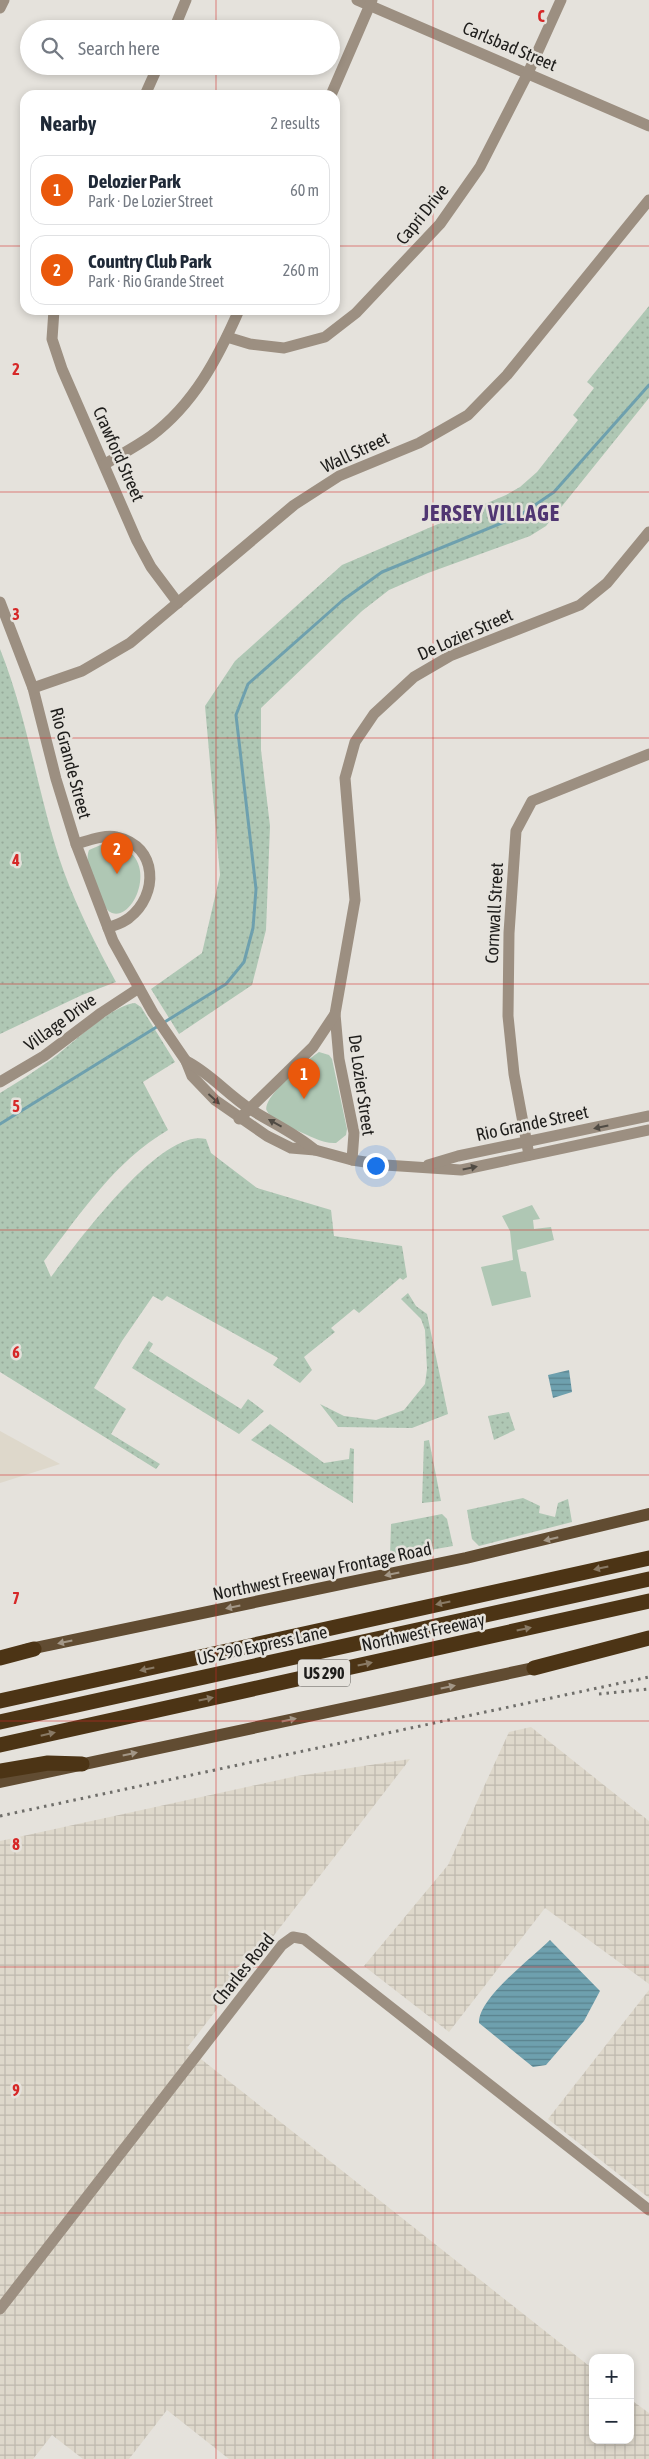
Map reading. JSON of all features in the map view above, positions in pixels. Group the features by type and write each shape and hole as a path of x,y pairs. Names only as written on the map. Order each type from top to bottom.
{"highway":[{"name":"Northwest Freeway","path":"0,1701 649,1558"},
{"name":"US 290 Express Lane","path":"0,1722 649,1579"},
{"name":"Northwest Freeway","path":"0,1745 649,1601"},
{"path":"534,1668 649,1638"},
{"path":"0,1658 34,1649"},
{"path":"0,1771 48,1763 82,1764"}],"main road":[{"name":"Northwest Freeway Frontage Road","path":"0,1653 34,1649 466,1558 649,1514"},
{"path":"0,1782 649,1644"}],"street":[{"path":"0,8 4,0"},
{"path":"178,20 186,0"},
{"name":"Carlsbad Street","path":"357,0 371,3 649,126"},
{"name":"Capri Drive","path":"227,336 250,344 284,348 325,337 356,313 440,224 480,167 528,73 561,0"},
{"path":"340,74 371,3"},
{"path":"147,90 154,75"},
{"path":"333,90 340,75"},
{"name":"Wall Street","path":"33,688 82,671 130,643 294,505 339,476 419,443 468,415 507,374 649,200"},
{"name":"Crawford Street","path":"54,315 52,339 62,369 146,558 178,603"},
{"path":"105,464 151,436 179,412 204,381 237,315"},
{"name":"De Lozier Street","path":"352,1160 354,1133 339,1059 336,1014 355,900 345,778 355,742 374,714 414,677 450,656 580,605 607,584 649,532"},
{"name":"Rio Grande Street","path":"0,602 33,688 56,779 76,844 108,928 139,988 168,1036 186,1061 192,1076 215,1100 266,1136 291,1148 315,1150 352,1160 385,1166 461,1170 649,1130"},
{"name":"Cornwall Street","path":"529,1155 514,1074 508,1016 509,933 516,831 532,801 649,754"},
{"path":"76,844 116,836 135,844 147,857 152,880 144,901 129,918 108,928"},
{"name":"Village Drive","path":"0,1082 44,1056 101,1013 139,988"},
{"name":"De Lozier Street","path":"239,1118 313,1048 336,1014"},
{"name":"Rio Grande Street","path":"186,1061 200,1068 249,1108 297,1134 315,1150"},
{"name":"Rio Grande Street","path":"422,1167 458,1156 649,1116"},
{"name":"Charles Road","path":"0,2309 282,1944 293,1936 304,1939 649,2210"}],"shaded area":[{"path":"0,1431 60,1464 0,1483"},
{"path":"531,1727 649,1821 649,1984 545,1908 449,2032 364,1966 448,1865 509,1732"},
{"path":"410,1759 187,2048 589,2366 589,2444 634,2444 634,2402 649,2413 649,2459 229,2459 167,2410 129,2459 83,2459 52,2435 33,2459 0,2459 0,1841 297,1776"},
{"path":"649,1990 649,2198 548,2119"}],"green space":[{"path":"649,306 649,398 546,526 530,536 428,573 389,590 362,611 261,708 261,750 270,826 266,930 252,985 179,1034 151,989 202,953 220,875 205,706 235,661 342,565 506,495 520,487 537,472 578,420 573,415 594,388 587,382"},
{"path":"0,649 19,704 47,816 64,872 88,928 116,982 82,995 0,1034"},
{"path":"103,844 122,848 134,856 140,869 140,882 136,895 130,906 121,913 112,913 103,903 89,865 89,850"},
{"path":"135,1003 141,1007 175,1062 143,1082 168,1130 131,1157 86,1206 44,1261 51,1277 99,1216 144,1169 166,1151 187,1140 206,1139 211,1153 257,1188 331,1210 334,1236 402,1246 407,1277 403,1280 400,1278 359,1313 354,1309 331,1328 335,1332 304,1357 312,1370 300,1383 273,1365 278,1358 167,1296 162,1301 153,1296 122,1341 94,1388 126,1409 111,1434 160,1464 156,1469 0,1372 0,1093 52,1059 115,1010"},
{"path":"319,1052 329,1055 332,1059 347,1129 346,1135 336,1143 321,1141 288,1127 276,1120 267,1111 267,1105 278,1088 305,1062"},
{"path":"532,1205 540,1219 533,1220 534,1229 551,1227 554,1240 517,1250 521,1271 526,1272 531,1297 492,1306 481,1267 513,1260 510,1231 502,1216"},
{"path":"408,1293 416,1306 427,1314 448,1414 412,1428 338,1427 320,1404 344,1416 376,1420 404,1410 425,1384 427,1369 425,1330 421,1319 401,1299"},
{"path":"149,1341 153,1344 149,1351 241,1409 248,1399 264,1411 239,1434 132,1368"},
{"path":"509,1412 515,1430 494,1440 488,1416"},
{"path":"270,1424 324,1463 349,1459 350,1448 354,1449 353,1503 251,1440"},
{"path":"429,1440 441,1501 422,1503 424,1441"},
{"path":"523,1498 540,1506 539,1513 555,1517 558,1503 568,1499 572,1522 479,1546 472,1539 467,1510"},
{"path":"442,1514 447,1519 453,1546 390,1557 391,1524"}],"water":[{"path":"569,1370 572,1392 553,1398 548,1375"},
{"path":"550,1940 600,1991 584,2021 546,2065 533,2067 479,2023 481,2013 496,1990"}],"waterway":[{"path":"0,1124 226,984 244,962 253,928 256,889 236,715 248,684 343,600 382,572 519,516 554,492 649,385"}],"railway":[{"path":"0,1816 649,1677"},
{"path":"599,1694 649,1689"}],"place":[{"name":"Country Club Park","path":"117,874"},
{"name":"Delozier Park","path":"304,1099"}],"district":[{"name":"JERSEY VILLAGE","path":"491,513"}]}
